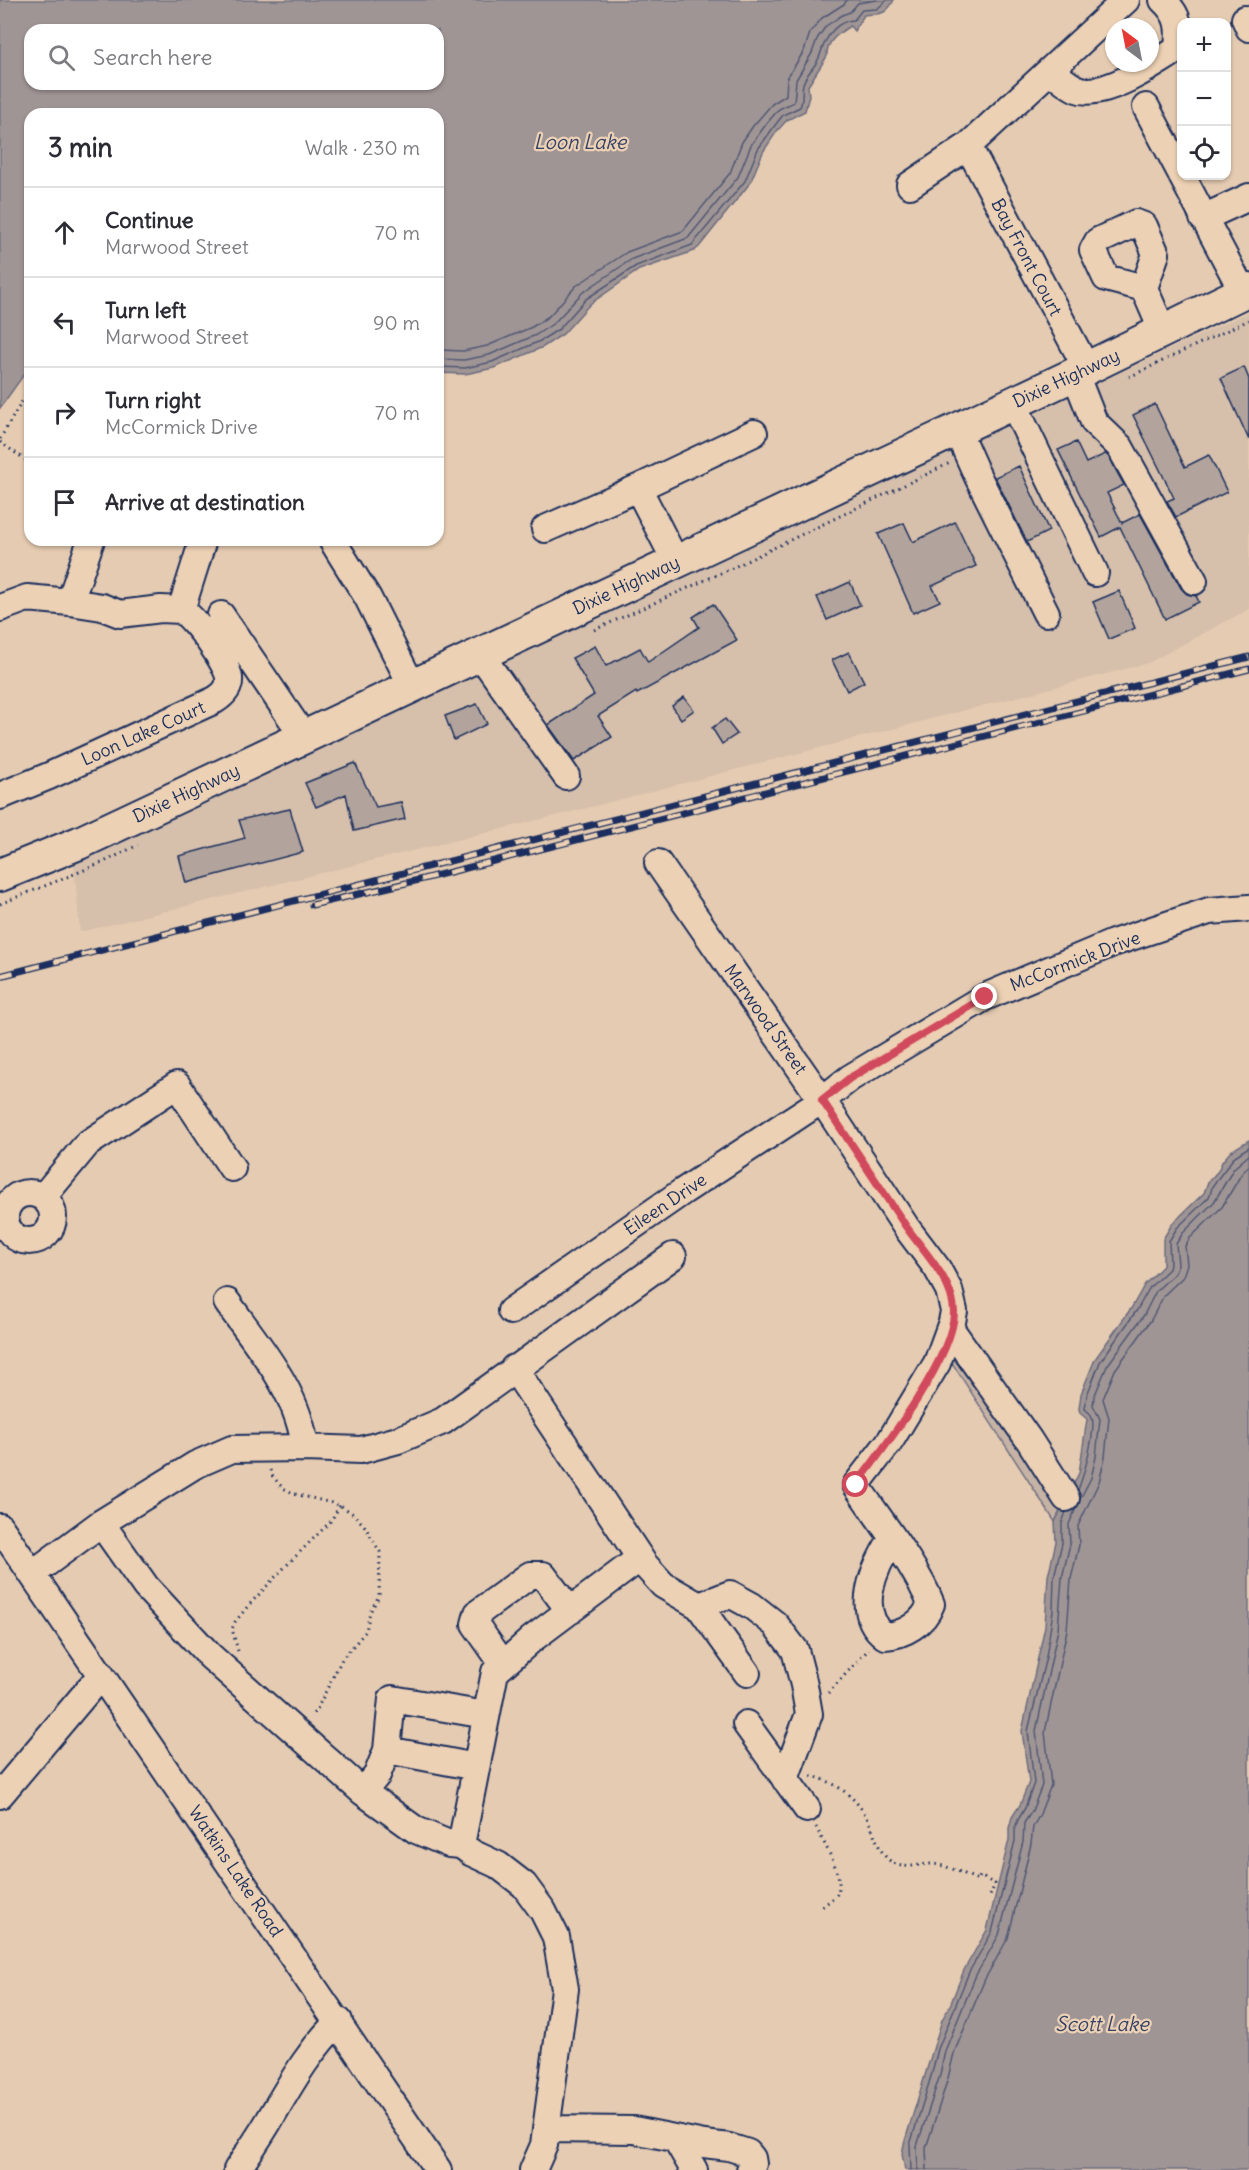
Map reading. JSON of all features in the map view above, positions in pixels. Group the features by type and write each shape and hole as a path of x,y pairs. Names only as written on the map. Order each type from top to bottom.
{"main road":[{"name":"Dixie Highway","path":"0,875 79,843 1246,291"}],"street":[{"path":"910,185 968,146 1126,0"},
{"path":"1050,70 1077,89 1098,90 1144,71 1178,49 1180,27 1163,0"},
{"path":"1146,107 1177,166"},
{"name":"Bay Front Court","path":"968,146 1081,371 1095,422 1120,447 1194,581"},
{"path":"1184,180 1203,218 1246,291"},
{"path":"1203,218 1249,197"},
{"path":"1144,288 1163,332"},
{"path":"1013,403 1095,573"},
{"path":"957,429 976,475 1046,613"},
{"path":"546,529 754,433"},
{"path":"638,488 676,562"},
{"path":"70,602 89,546"},
{"path":"0,608 27,598 102,607 120,614 161,609 181,610 201,546"},
{"path":"336,546 368,598 412,686"},
{"name":"Loon Lake Court","path":"0,795 70,766 223,695 228,686 229,677 226,667 201,630 186,612 181,610"},
{"path":"220,615 304,737"},
{"path":"480,654 566,776"},
{"name":"Marwood Street","path":"658,863 822,1100 906,1227 937,1268 949,1290 954,1311 937,1363 890,1441 856,1485 892,1539"},
{"name":"McCormick Drive","path":"822,1100 850,1078 985,997 1113,943 1209,911 1249,908"},
{"path":"43,1197 87,1144 177,1085 232,1168"},
{"name":"Eileen Drive","path":"511,1311 682,1192 822,1100"},
{"path":"27,1193 43,1197 49,1203 54,1218 48,1232 42,1237 21,1239 3,1224 12,1200 27,1193"},
{"path":"32,1574 101,1524 195,1465 232,1449 361,1450 398,1440 443,1420 673,1256"},
{"path":"227,1302 291,1398 303,1428 304,1448"},
{"path":"950,1328 1029,1440 1066,1498"},
{"path":"514,1368 640,1558 663,1585 699,1606 747,1672"},
{"path":"101,1524 146,1587 210,1656 363,1792 416,1830 449,1844 461,1845 472,1853 498,1865 524,1885 543,1911 556,1937 565,1989 544,2145 537,2167"},
{"name":"Watkins Lake Road","path":"0,1527 339,2021 438,2170"},
{"path":"892,1539 924,1588 931,1604 922,1620 898,1635 885,1636 879,1631 870,1613 867,1597 883,1553 892,1539"},
{"path":"461,1845 495,1672 532,1639 640,1558"},
{"path":"503,1664 475,1624 478,1613 530,1575 543,1575 570,1611"},
{"path":"699,1606 730,1594 752,1606 774,1624 795,1650 804,1685 808,1714 787,1774"},
{"path":"0,1795 101,1675"},
{"path":"363,1792 377,1775 387,1750 392,1700 486,1715"},
{"path":"746,1724 787,1774 807,1809"},
{"path":"387,1750 476,1767"},
{"path":"237,2170 304,2062 339,2021"},
{"path":"546,2130 634,2130 729,2147 748,2153 753,2164 750,2170"},
{"path":"676,2139 694,2170"}],"path":[{"path":"24,398 0,440 24,458"},
{"path":"266,1448 268,1465 273,1477 283,1488 295,1494 340,1505 364,1525 380,1551 379,1596 370,1612 366,1631 342,1659 310,1719 315,1723"},
{"path":"239,1655 232,1629 235,1622 280,1572 331,1521 340,1505"},
{"path":"808,1714 872,1646 885,1636"},
{"path":"787,1774 832,1783 850,1796 868,1820 883,1853 890,1860 903,1867 933,1864 951,1868 978,1880 980,1876 995,1884 990,1896"},
{"path":"807,1809 840,1882 837,1895 822,1907"}],"shaded area":[{"path":"1249,312 1249,609 1148,663 583,809 80,932 74,864"},
{"path":"956,1320 1069,1491 1055,1522 945,1352"}],"water":[{"name":"Loon Lake","path":"0,0 894,0 885,12 864,15 854,31 850,26 831,42 827,56 808,86 809,96 805,111 787,120 777,131 763,152 750,183 699,247 694,251 639,270 590,304 563,334 543,347 494,368 465,374 444,373 444,108 24,108 24,374 0,408"},
{"name":"Scott Lake","path":"1249,1140 1249,2170 905,2170 902,2154 904,2144 942,2020 964,1970 987,1930 1009,1840 1012,1817 1020,1805 1029,1782 1022,1731 1045,1626 1048,1576 1056,1542 1055,1522 1079,1473 1087,1419 1079,1409 1081,1394 1095,1359 1132,1307 1145,1284 1163,1266 1163,1239 1172,1224 1204,1193 1208,1182 1231,1151"}],"building":[{"path":"1244,367 1249,379 1249,440 1221,378"},
{"path":"1155,404 1185,467 1209,455 1227,492 1176,517 1167,501 1174,498 1133,415"},
{"path":"1076,442 1086,463 1105,454 1108,456 1124,485 1107,493 1122,523 1140,514 1181,588 1187,594 1196,596 1199,602 1165,619 1120,527 1101,537 1058,450"},
{"path":"1019,466 1049,531 1027,542 995,477"},
{"path":"955,522 976,566 932,586 940,601 913,613 878,534 904,523 913,542"},
{"path":"850,582 860,605 827,620 817,597"},
{"path":"1119,591 1135,628 1109,639 1093,602"},
{"path":"713,604 737,640 637,694 636,692 598,716 612,737 574,761 548,725 594,695 572,658 595,646 606,666 640,648 648,662 699,627 693,617"},
{"path":"849,652 864,682 847,691 832,660"},
{"path":"684,697 694,710 681,719 672,706"},
{"path":"477,704 487,724 454,740 445,716"},
{"path":"725,719 737,734 722,744 712,728"},
{"path":"355,763 376,807 401,802 405,819 354,831 346,794 316,807 305,783"},
{"path":"290,809 303,852 186,883 179,856 245,838 239,820"}],"railway":[{"path":"0,976 1249,657"},
{"path":"312,905 419,880 1249,669"}],"route":[{"path":"856,1485 890,1441 937,1363 954,1311 949,1290 937,1268 906,1227 822,1100 850,1078 985,997"}]}
